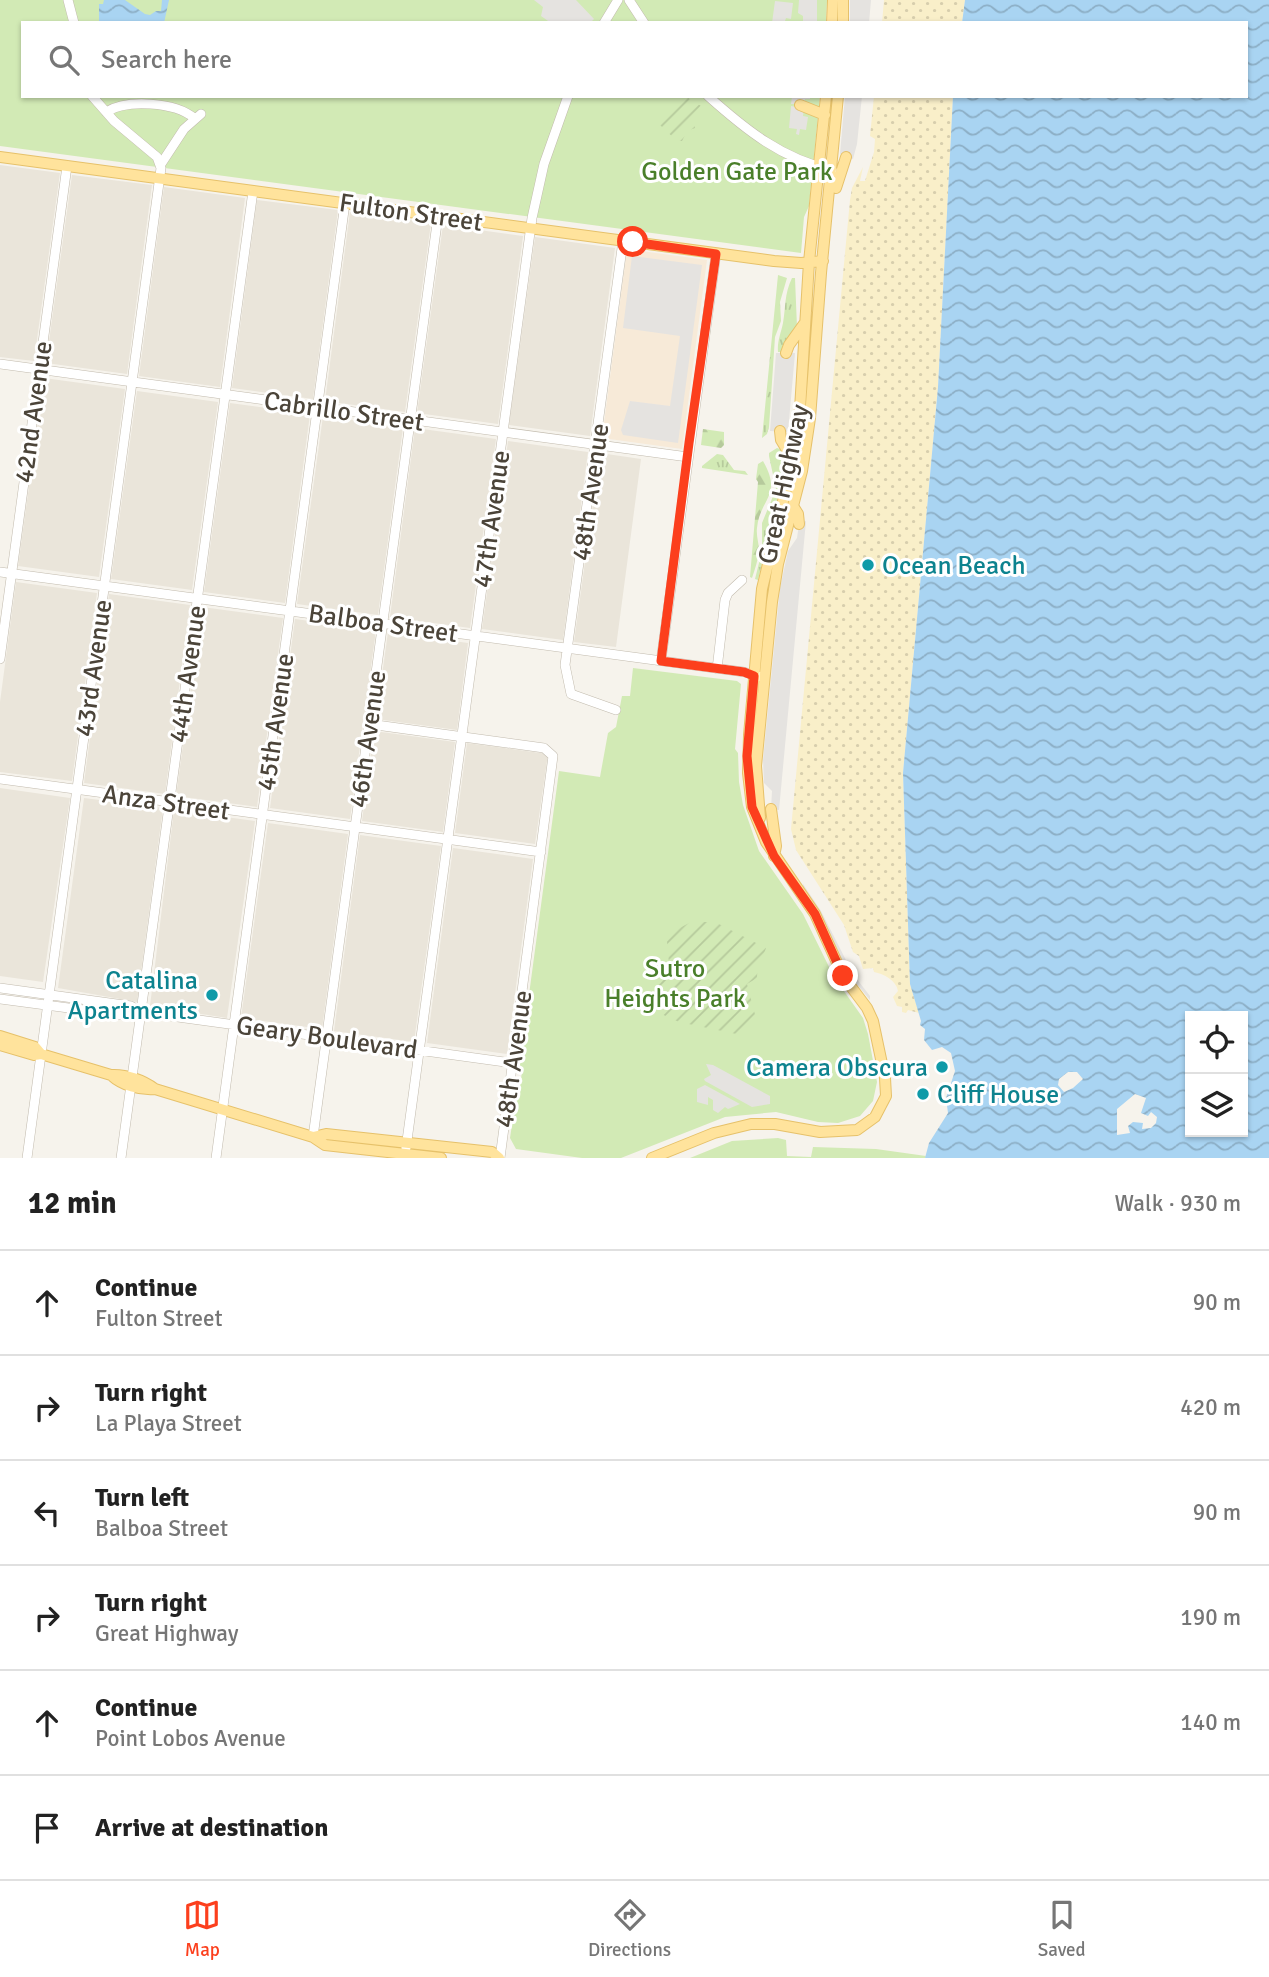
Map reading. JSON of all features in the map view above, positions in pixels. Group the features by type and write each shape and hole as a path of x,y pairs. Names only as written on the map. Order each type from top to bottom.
{"main road":[{"path":"832,21 833,0"},
{"path":"843,0 843,21"},
{"path":"800,105 825,115 834,98"},
{"name":"Great Highway","path":"759,677 774,587 803,463 811,410 832,170 834,98"},
{"name":"Great Highway","path":"652,1158 713,1133 751,1124 775,1124 820,1132 857,1130 871,1122 884,1102 885,1078 875,1027 870,1014 843,976 810,906 774,856 761,828 756,766 764,577 793,460 802,394 809,262 825,115"},
{"name":"Fulton Street","path":"0,157 716,254 788,263 823,261"},
{"path":"828,218 846,157"},
{"path":"786,353 806,321"},
{"path":"780,432 781,440 793,460"},
{"path":"793,506 798,514 799,524"},
{"path":"771,809 776,846 774,856"},
{"path":"0,1036 34,1047 41,1054"},
{"path":"0,1045 111,1075 120,1074 132,1082 146,1083 155,1089 222,1110 313,1137 322,1134 359,1148 492,1152 500,1158"},
{"path":"406,1149 442,1158"}],"street":[{"path":"68,0 73,21"},
{"path":"605,21 618,0"},
{"path":"629,0 643,21"},
{"path":"94,98 106,112 157,157 161,164 180,135 198,116 151,104 121,107 106,112"},
{"name":"47th Avenue","path":"406,1149 530,228 544,164 567,98"},
{"path":"710,98 778,151 832,170"},
{"name":"43rd Avenue","path":"27,1158 161,164"},
{"name":"42nd Avenue","path":"0,659 67,166"},
{"name":"44th Avenue","path":"121,1158 253,191"},
{"name":"45th Avenue","path":"216,1158 345,203"},
{"name":"46th Avenue","path":"313,1137 438,216"},
{"name":"48th Avenue","path":"616,710 569,692 565,665 623,241"},
{"path":"661,661 716,254"},
{"name":"Cabrillo Street","path":"0,364 688,457"},
{"name":"Balboa Street","path":"0,572 661,661 759,677"},
{"path":"717,669 725,600 728,593 743,580"},
{"path":"369,724 462,737"},
{"name":"48th Avenue","path":"462,737 544,748 551,753 553,762 500,1158"},
{"name":"Anza Street","path":"0,779 541,852"},
{"name":"Geary Boulevard","path":"0,988 131,1006 141,1012 512,1063"},
{"name":"Geary Boulevard","path":"0,999 130,1017 141,1012"}],"shaded area":[{"path":"534,0 576,0 594,19 548,21 541,16 543,7"},
{"path":"799,0 817,0 817,21 803,21 803,16 798,13"},
{"path":"850,0 871,0 869,21 850,21"},
{"path":"775,1 793,3 791,19 772,21"},
{"path":"792,98 810,98 805,99 803,116 808,117 806,130 800,129 799,135 796,134 797,129 789,128 791,106 796,107 796,104 791,104"},
{"path":"845,98 862,98 853,159 840,154"},
{"path":"0,165 60,173 34,361 0,357"},
{"path":"72,175 152,185 127,374 46,363"},
{"path":"164,187 245,198 220,387 139,376"},
{"path":"257,200 338,210 313,399 232,388"},
{"path":"350,212 431,223 405,412 325,401"},
{"path":"443,225 523,236 498,424 417,413"},
{"path":"535,237 615,248 590,436 509,425"},
{"path":"627,249 707,260 682,449 602,438"},
{"path":"632,256 702,265 678,443 623,435 621,430 630,401 670,406 680,336 623,328"},
{"path":"776,353 795,353 788,432 770,431"},
{"path":"44,378 125,389 99,577 18,566"},
{"path":"137,391 218,402 192,590 111,579"},
{"path":"230,403 310,414 285,603 204,592"},
{"path":"323,416 403,427 378,615 297,604"},
{"path":"415,428 496,439 470,628 390,617"},
{"path":"508,441 588,452 563,640 482,629"},
{"path":"600,453 641,459 616,647 574,642"},
{"path":"806,521 779,810 771,809 772,791 764,783 763,760 780,588 788,551 797,538 799,524"},
{"path":"16,582 97,593 72,781 0,772 0,702"},
{"path":"109,594 190,605 165,794 84,783"},
{"path":"202,607 283,618 257,807 176,796"},
{"path":"295,619 376,630 350,819 270,808"},
{"path":"388,632 468,643 457,730 376,719"},
{"path":"374,731 455,742 443,832 362,821"},
{"path":"467,743 548,754 535,844 455,833"},
{"path":"0,788 70,798 43,982 0,976"},
{"path":"84,798 163,808 137,1002 58,988"},
{"path":"174,810 255,821 227,1018 150,1006"},
{"path":"268,823 348,834 322,1029 241,1018"},
{"path":"360,835 441,846 414,1042 334,1031"},
{"path":"453,848 533,859 507,1054 427,1043"},
{"path":"803,884 870,1000 850,976 803,890"},
{"path":"706,1064 713,1065 770,1096 770,1104 752,1107 705,1081 704,1079 711,1075"},
{"path":"705,1085 740,1104 728,1109 725,1107 718,1113 713,1110 713,1100 708,1097 708,1105 697,1102 697,1089"}],"green space":[{"name":"Golden Gate Park","path":"0,0 827,0 826,21 21,21 21,98 820,98 809,206 804,217 801,253 0,146"},
{"path":"677,98 688,98 701,106 693,119 695,128 687,131 682,141 677,141 660,125"},
{"path":"778,275 787,278 780,302 781,321 775,337 769,427 762,438"},
{"path":"792,278 795,278 797,327 784,352 778,352 786,295"},
{"path":"703,429 724,432 724,445 721,448 701,445"},
{"path":"777,448 783,450 787,461 758,580 755,579 762,551 762,523 776,489 769,453"},
{"path":"717,454 723,455 734,470 745,471 748,475 702,468"},
{"path":"763,461 769,473 771,490 759,518 759,551 752,578 758,482 756,479 758,464"},
{"name":"Sutro Heights Park","path":"633,668 737,681 741,684 735,749 738,753 743,805 759,851 803,914 834,977 863,1018 877,1082 873,1101 860,1116 838,1123 818,1122 776,1112 725,1117 621,1158 582,1158 516,1149 510,1138 522,1072 519,1071 559,771 600,777 608,733 616,727 622,696 630,696"},
{"path":"691,922 715,922 766,948 757,978 747,984 757,1022 746,1036 679,1022 646,1007 669,964 667,941 672,932"},
{"path":"778,1138 786,1140 787,1156 811,1157 813,1147 876,1149 926,1156 925,1158 690,1158 732,1141"}],"sand":[{"path":"884,0 965,0 962,21 882,21"},
{"name":"Ocean Beach","path":"874,98 953,98 938,387 903,773 910,984 919,1013 908,1010 906,1013 902,1012 902,1007 897,1006 893,997 898,991 892,981 874,972 873,968 863,969 859,956 853,952 844,925 796,850 791,829 850,200 852,188 863,167 860,181 865,181 874,152 875,139 870,136"}],"water":[{"path":"104,0 125,0 150,15 161,11 162,0 169,0 164,21 99,21 99,4 103,4"},
{"path":"965,0 1269,0 1269,1158 925,1158 929,1143 948,1113 946,1098 955,1071 951,1053 942,1047 932,1050 924,1040 925,1029 920,1025 910,984 903,773 938,387 953,98 1248,98 1248,21 962,21","holes":["1068,1072 1077,1072 1083,1079 1064,1092 1058,1085 1059,1079","1135,1094 1146,1098 1141,1113 1148,1116 1151,1112 1157,1117 1156,1123 1151,1128 1142,1129 1143,1123 1133,1122 1128,1126 1130,1133 1117,1135 1117,1109"]}],"place":[{"name":"Ocean Beach","path":"868,565"},
{"name":"Catalina Apartments","path":"212,995"},
{"name":"Camera Obscura","path":"942,1067"},
{"name":"Cliff House","path":"923,1094"}],"route":[{"path":"633,242 716,254 661,661 744,672 754,676 747,756 754,815 774,856 815,914 843,976"}]}
